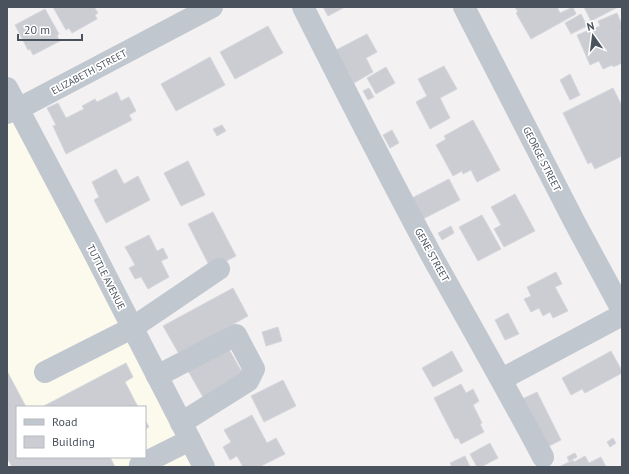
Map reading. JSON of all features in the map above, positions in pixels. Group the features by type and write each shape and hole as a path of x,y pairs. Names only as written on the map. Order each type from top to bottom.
{"street":[{"name":"ELIZABETH STREET","path":"13,111 212,7"},
{"name":"GENE STREET","path":"303,7 434,260 502,379 543,457"},
{"name":"GEORGE STREET","path":"464,7 575,223 622,310"},
{"name":"TUTTLE AVENUE","path":"7,88 13,111 91,246 204,467"},
{"path":"45,372 132,328 219,269"},
{"path":"502,379 622,315"},
{"path":"140,465 186,431 248,381 254,369 236,336 157,376"}],"shaded area":[{"path":"18,109 204,467 7,467 7,113"}],"building":[{"path":"53,7 94,7 98,13 95,15 97,19 72,33 69,28 66,30"},
{"path":"323,7 345,7 328,16"},
{"path":"515,7 557,7 560,13 573,7 576,14 531,39 516,13 518,12"},
{"path":"584,7 618,7 591,21"},
{"path":"45,9 59,34 57,36 60,41 33,55 30,49 28,50 15,25"},
{"path":"617,13 622,25 622,30 620,31 622,35 622,63 603,69 599,61 590,65 577,35 600,26 598,21"},
{"path":"581,14 587,26 571,34 565,23"},
{"path":"268,26 283,53 235,79 220,52"},
{"path":"367,34 377,52 366,58 373,72 354,83 336,50"},
{"path":"210,57 225,85 176,111 161,84"},
{"path":"444,66 457,89 440,98 450,118 430,129 416,102 427,96 418,79"},
{"path":"386,67 395,83 376,94 367,78"},
{"path":"570,74 580,95 570,100 560,80"},
{"path":"369,88 374,97 368,100 363,91"},
{"path":"613,88 622,106 622,156 595,169 591,162 588,164 563,113"},
{"path":"117,92 121,101 129,97 136,111 129,115 132,120 66,154 53,126 56,125 47,108 58,103 66,118 84,109 82,106 95,99 97,102"},
{"path":"473,120 500,170 477,182 471,170 463,174 462,171 453,176 436,145 446,139 444,136"},
{"path":"222,125 226,131 217,136 213,129"},
{"path":"392,130 399,143 390,148 383,135"},
{"path":"188,161 205,195 181,206 164,173"},
{"path":"116,169 124,184 138,176 150,200 106,223 94,200 99,197 92,182"},
{"path":"449,179 460,200 421,220 410,199"},
{"path":"515,194 535,231 504,247 494,229 501,225 491,207"},
{"path":"213,212 236,256 211,269 188,224"},
{"path":"482,215 501,249 478,261 459,227"},
{"path":"451,226 454,233 442,240 438,233"},
{"path":"149,235 157,251 163,248 168,258 161,261 169,277 148,289 141,277 135,279 129,268 135,265 125,247"},
{"path":"556,272 562,284 555,287 568,311 553,318 550,312 543,316 539,308 531,312 524,299 531,296 527,287"},
{"path":"233,288 248,316 179,354 163,326"},
{"path":"508,313 519,334 505,340 495,320"},
{"path":"278,327 282,341 266,346 262,332"},
{"path":"227,346 243,374 203,397 187,369"},
{"path":"452,351 463,371 433,387 422,368"},
{"path":"611,351 622,373 585,393 582,389 571,395 562,378"},
{"path":"126,363 133,377 125,382 137,406 44,406"},
{"path":"7,371 25,406 16,406 16,458 110,458 115,467 12,467 7,458"},
{"path":"283,380 296,406 264,422 251,396"},
{"path":"461,384 466,393 473,389 479,401 473,405 482,423 480,424 484,432 461,444 458,438 455,439 434,398"},
{"path":"537,392 561,440 543,449 518,401"},
{"path":"252,415 267,443 276,438 285,454 259,467 243,467 237,456 230,460 223,447 231,442 224,430"},
{"path":"146,422 149,427 146,428"},
{"path":"613,438 616,443 610,447 607,442"},
{"path":"490,443 498,458 481,467 477,467 470,454"},
{"path":"575,453 577,457 569,461 567,457"},
{"path":"465,456 470,467 452,467 450,463"},
{"path":"585,456 589,463 601,457 606,467 559,467 573,460 574,462"}]}
